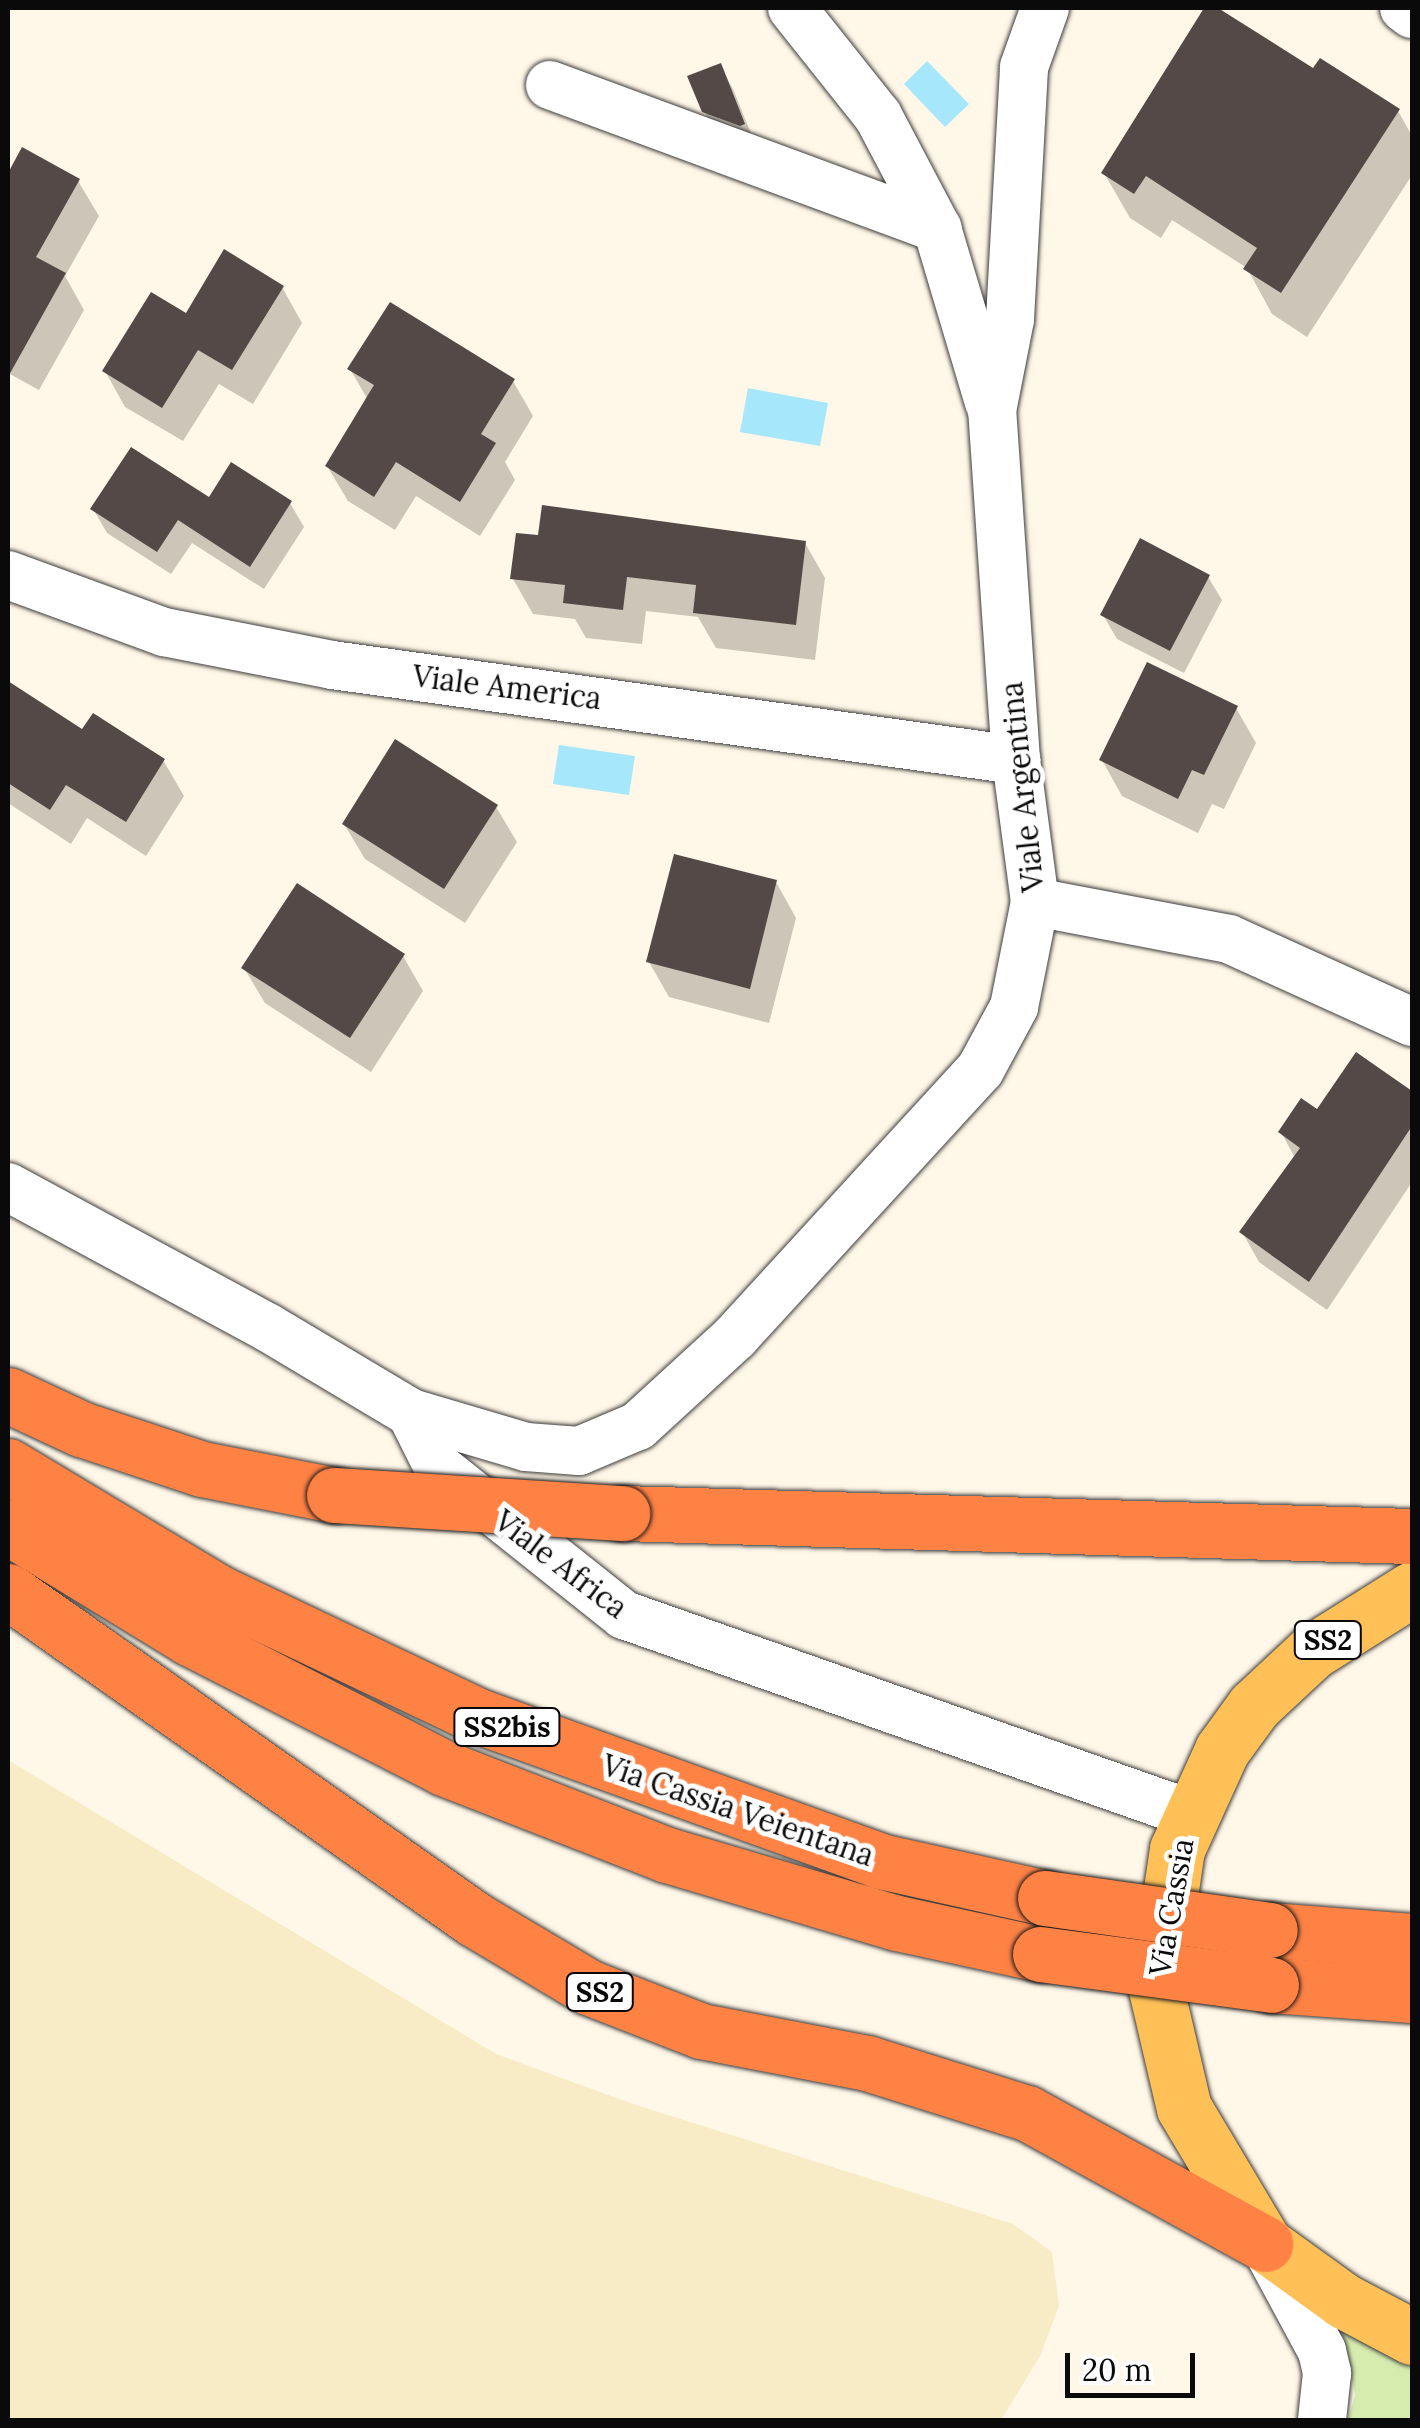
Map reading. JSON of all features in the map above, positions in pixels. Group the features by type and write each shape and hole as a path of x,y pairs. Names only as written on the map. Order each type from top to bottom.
{"highway":[{"path":"8,1394 81,1429 202,1469 334,1496 622,1513 1412,1536"},
{"name":"Via Cassia Veientana","path":"8,1466 219,1593 478,1716 880,1861 1044,1898 1270,1930 1412,1940"},
{"name":"Via Cassia Veientana","path":"8,1527 190,1638 444,1768 667,1855 898,1924 1040,1954 1271,1985 1412,1994"},
{"name":"SS2","path":"8,1591 474,1919 588,1987 701,2031 867,2063 1027,2113 1264,2244"}],"main road":[{"name":"Via Cassia","path":"1412,1590 1344,1629 1278,1682 1238,1726 1188,1814 1158,1948 1164,2043 1198,2140 1264,2244 1344,2301 1412,2337"}],"street":[{"path":"792,8 878,116 937,228 992,411"},
{"name":"Viale Argentina","path":"410,1413 526,1447 579,1451 638,1426 735,1337 980,1070 1014,1007 1035,902 1016,760 992,411 1010,319 1024,67 1045,8"},
{"path":"1404,8 1412,14"},
{"path":"550,84 937,228"},
{"name":"Viale America","path":"8,575 164,632 296,659 1016,760"},
{"path":"1035,902 1229,939 1412,1022"},
{"path":"8,1187 266,1327 410,1413"},
{"name":"Viale Africa","path":"410,1413 438,1467 624,1615 1188,1814"},
{"path":"1264,2244 1322,2350 1327,2373 1322,2420"}],"shaded area":[{"path":"8,1760 496,2054 633,2104 1013,2224 1052,2252 1059,2306 1040,2356 1001,2420 8,2420"}],"green space":[{"path":"1341,2328 1412,2367 1412,2420 1348,2420 1355,2395"}],"water":[{"path":"927,61 969,104 945,127 904,84"},
{"path":"748,388 828,403 820,446 740,432"},
{"path":"559,745 635,756 629,795 553,784"}],"building":[{"path":"1204,8 1218,8 1313,68 1320,58 1400,109 1281,293 1243,269 1257,248 1146,176 1134,194 1101,173"},
{"path":"721,63 745,124 740,126 702,112 687,76"},
{"path":"22,147 80,179 36,257 66,273 8,377 8,173"},
{"path":"224,249 284,286 232,370 198,350 162,408 102,371 151,292 186,313"},
{"path":"390,302 515,379 481,434 496,443 460,502 396,462 374,497 325,466 374,385 347,369"},
{"path":"131,447 209,497 231,462 292,501 250,567 178,520 157,552 90,509"},
{"path":"542,505 806,541 796,625 693,613 696,585 627,577 623,610 563,603 565,585 510,579 516,533 538,535"},
{"path":"1140,538 1210,575 1170,651 1100,615"},
{"path":"1147,662 1238,706 1204,775 1192,770 1178,799 1099,760"},
{"path":"8,681 82,729 93,713 165,759 126,822 66,785 50,810 8,783"},
{"path":"395,739 498,805 444,889 342,824"},
{"path":"674,854 777,880 750,989 646,962"},
{"path":"297,883 405,954 350,1038 241,968"},
{"path":"1356,1052 1412,1091 1412,1126 1309,1282 1239,1232 1300,1148 1278,1132 1301,1098 1317,1109"}]}
